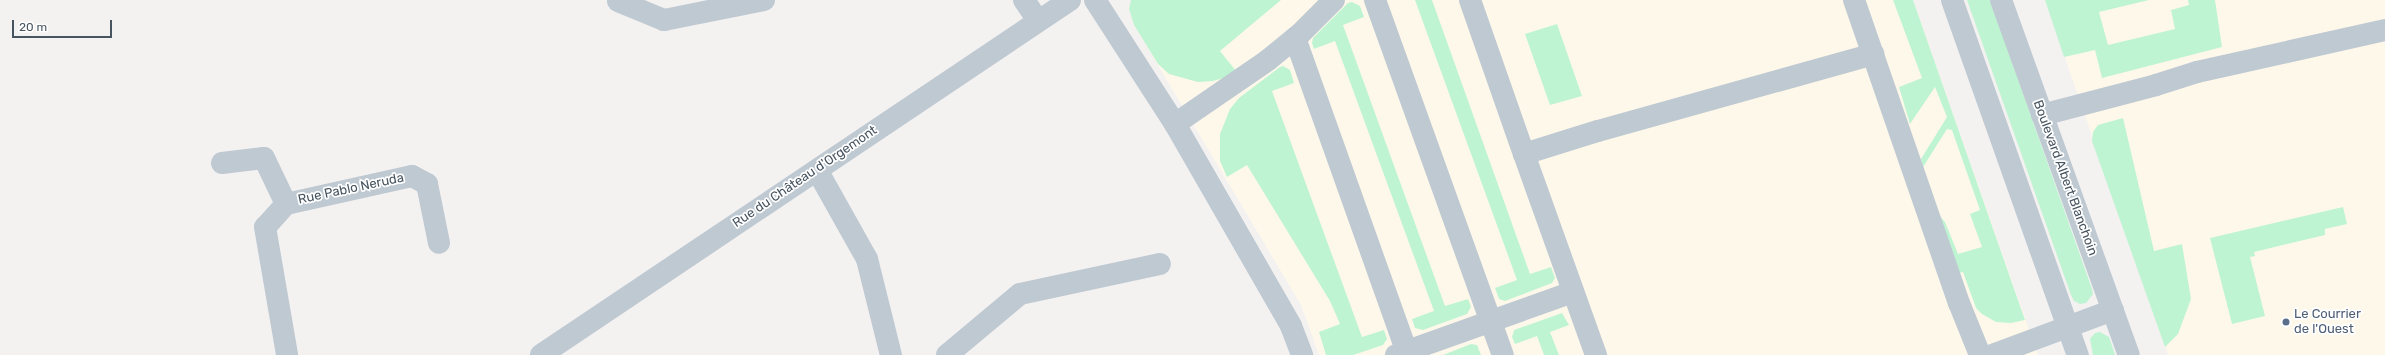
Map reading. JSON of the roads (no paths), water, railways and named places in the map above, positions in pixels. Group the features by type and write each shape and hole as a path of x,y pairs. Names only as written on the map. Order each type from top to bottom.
{"street":[{"path":"618,1 664,20 764,0"},
{"path":"1024,0 1038,21"},
{"name":"Rue du Château d'Orgemont","path":"541,355 1070,0"},
{"path":"1095,0 1175,124 1291,326 1302,355"},
{"path":"1175,124 1233,86 1295,38 1334,0"},
{"path":"1374,0 1503,355"},
{"path":"1470,0 1596,355"},
{"path":"1854,0 1959,303 1980,355"},
{"path":"1952,0 2078,355"},
{"name":"Boulevard Albert Blanchoin","path":"2001,0 2129,355"},
{"path":"2042,115 2156,85 2197,72 2385,30"},
{"path":"1295,38 1403,354 1573,292"},
{"path":"1524,154 1598,131 1873,54"},
{"name":"Rue Pablo Neruda","path":"222,163 264,158 286,204"},
{"path":"817,170 867,258 891,355"},
{"name":"Rue Pablo Neruda","path":"287,355 265,226 286,204 412,176 427,184 439,243"},
{"path":"947,355 1020,294 1160,264"},
{"path":"1992,355 2113,310"}],"place":[{"name":"Le Courrier de l'Ouest","path":"2286,322"}]}
